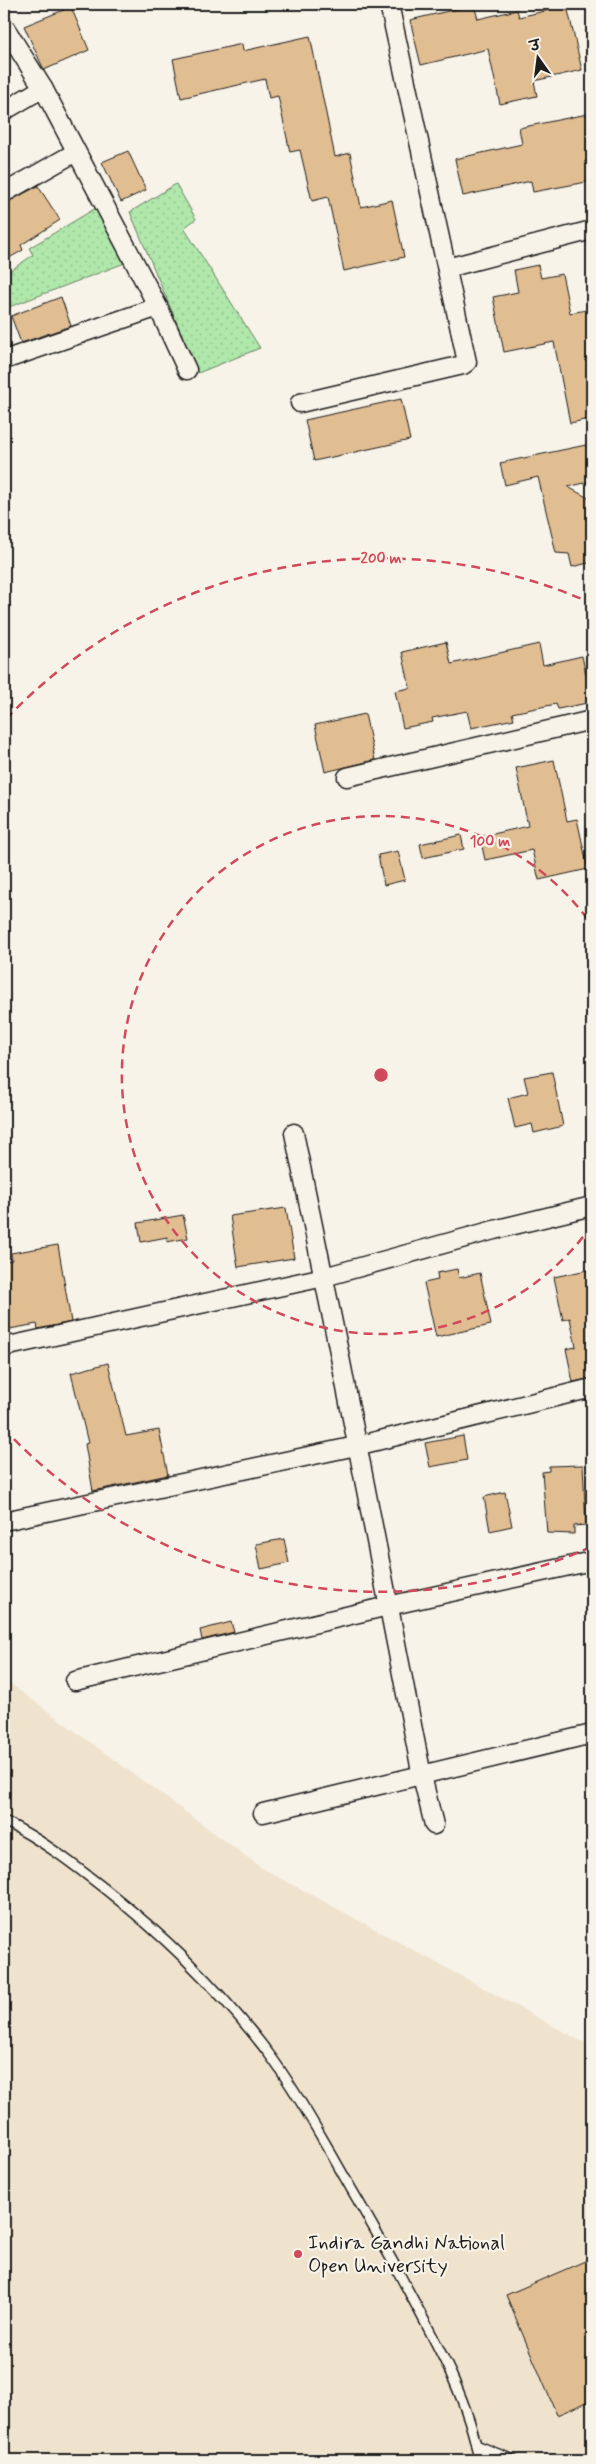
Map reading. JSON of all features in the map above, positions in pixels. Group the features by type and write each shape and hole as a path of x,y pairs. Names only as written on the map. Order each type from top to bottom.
{"street":[{"path":"300,403 465,364 468,358 389,4"},
{"path":"4,26 43,88 158,307 188,370"},
{"path":"4,111 43,88"},
{"path":"4,193 76,152"},
{"path":"447,268 592,230"},
{"path":"4,360 158,307"},
{"path":"347,777 592,720"},
{"path":"294,1133 422,1776 434,1826"},
{"path":"4,1347 324,1277 494,1230 592,1206"},
{"path":"4,1521 356,1446 592,1388"},
{"path":"75,1681 388,1606 592,1561"},
{"path":"263,1813 592,1734"}],"lane":[{"path":"4,1821 53,1849 138,1915 210,1985 237,2014 271,2056 306,2111 440,2350 462,2403 479,2460"},
{"path":"476,2445 513,2460"}],"shaded area":[{"name":"Indira Gandhi National Open University","path":"4,1679 262,1868 592,2047 592,2460 4,2460"}],"green space":[{"path":"176,184 196,219 184,228 260,348 198,373 130,212"},
{"path":"101,205 130,261 4,309 4,275 33,255 29,248"}],"building":[{"path":"474,5 478,19 517,10 519,17 567,6 582,70 534,81 537,96 500,104 488,49 421,65 410,20"},
{"path":"71,7 89,50 44,70 24,26"},
{"path":"310,36 335,157 350,153 361,207 392,200 404,257 344,271 328,197 312,201 300,150 290,152 278,96 269,98 265,79 181,98 173,59 242,44 243,51"},
{"path":"592,113 592,181 533,192 531,181 463,196 455,159 522,144 519,128"},
{"path":"128,151 146,190 121,202 102,162"},
{"path":"38,186 60,220 21,245 23,250 4,261 4,204"},
{"path":"538,265 541,278 562,274 570,313 592,309 592,403 586,404 589,419 570,423 554,342 504,352 493,297 518,292 514,270"},
{"path":"61,297 71,326 21,343 11,316"},
{"path":"401,399 410,440 314,461 305,420"},
{"path":"586,445 588,455 592,454 592,481 568,487 592,500 592,562 572,567 569,554 556,553 538,477 505,485 500,463"},
{"path":"446,642 451,664 539,644 543,665 582,656 592,702 558,709 556,704 512,713 514,719 471,728 467,711 432,718 433,722 403,728 395,691 410,688 402,652"},
{"path":"365,714 375,760 325,772 315,725"},
{"path":"554,760 567,821 577,819 588,869 539,880 532,850 485,860 480,837 528,826 516,768"},
{"path":"461,835 464,849 423,858 420,844"},
{"path":"398,851 405,880 384,885 378,855"},
{"path":"552,1072 563,1126 534,1133 532,1124 515,1128 508,1098 528,1093 524,1077"},
{"path":"286,1208 294,1258 238,1267 230,1216"},
{"path":"183,1215 188,1238 167,1242 167,1237 141,1242 138,1223"},
{"path":"58,1245 71,1322 38,1329 37,1324 4,1330 4,1262 12,1260 11,1253"},
{"path":"457,1269 459,1278 480,1273 491,1325 436,1337 424,1283 438,1280 437,1273"},
{"path":"592,1269 592,1378 573,1382 566,1349 576,1347 570,1318 563,1320 554,1277"},
{"path":"108,1363 126,1436 159,1430 168,1475 93,1491 85,1444 88,1443 71,1373"},
{"path":"463,1436 467,1460 430,1467 425,1443"},
{"path":"583,1465 586,1525 574,1526 574,1534 547,1533 542,1472 549,1471 549,1466"},
{"path":"505,1492 512,1526 490,1531 484,1497"},
{"path":"284,1539 289,1563 261,1569 256,1544"},
{"path":"231,1622 234,1632 202,1640 200,1630"},
{"path":"592,2258 592,2400 557,2415 506,2295"}],"place":[{"name":"Indira Gandhi National Open University","path":"298,2254"}]}
